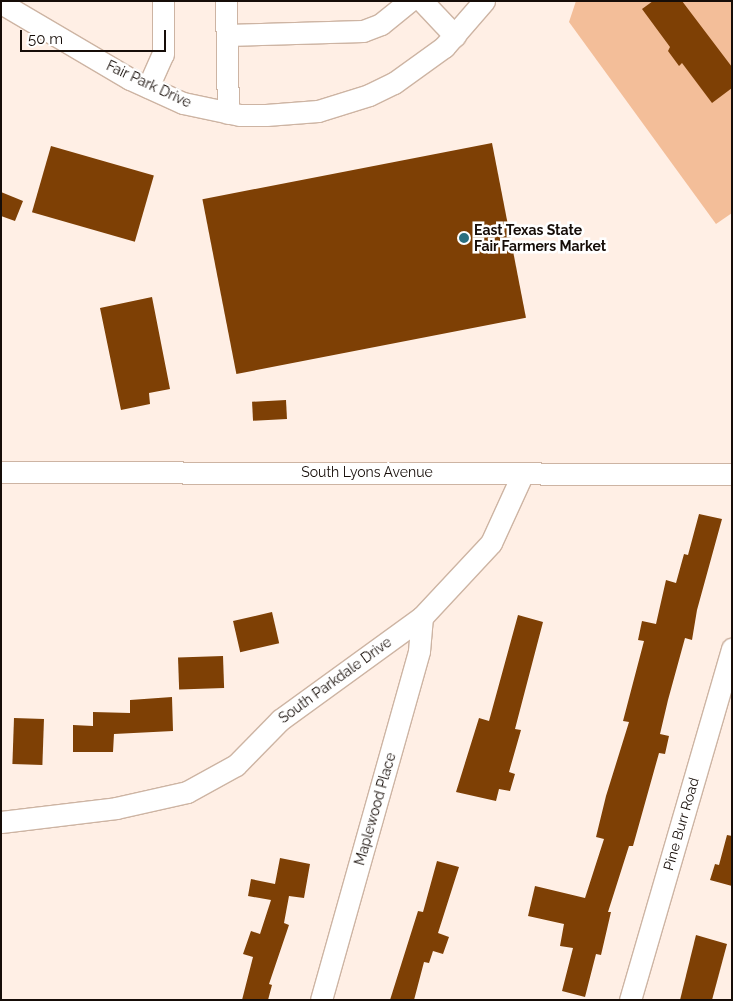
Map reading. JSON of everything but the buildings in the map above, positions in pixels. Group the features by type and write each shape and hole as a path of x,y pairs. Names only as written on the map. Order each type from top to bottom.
{"street":[{"path":"148,87 163,54 164,1"},
{"path":"226,1 228,113"},
{"path":"227,35 363,31 381,24 409,1"},
{"path":"422,1 455,36"},
{"name":"Fair Park Drive","path":"1,3 148,87 183,103 228,113 292,115 343,104 394,83 455,36 484,1"},
{"name":"South Lyons Avenue","path":"1,472 732,474"},
{"name":"South Parkdale Drive","path":"1,822 116,808 187,792 236,765 280,720 422,617 491,543 523,473"},
{"name":"Maplewood Place","path":"321,1000 419,651 422,617"},
{"name":"Pine Burr Road","path":"630,1000 732,649"}],"shaded area":[{"path":"576,1 732,1 732,213 716,224 569,22"}],"place":[{"name":"East Texas State Fair Farmers Market","path":"464,238"}]}
